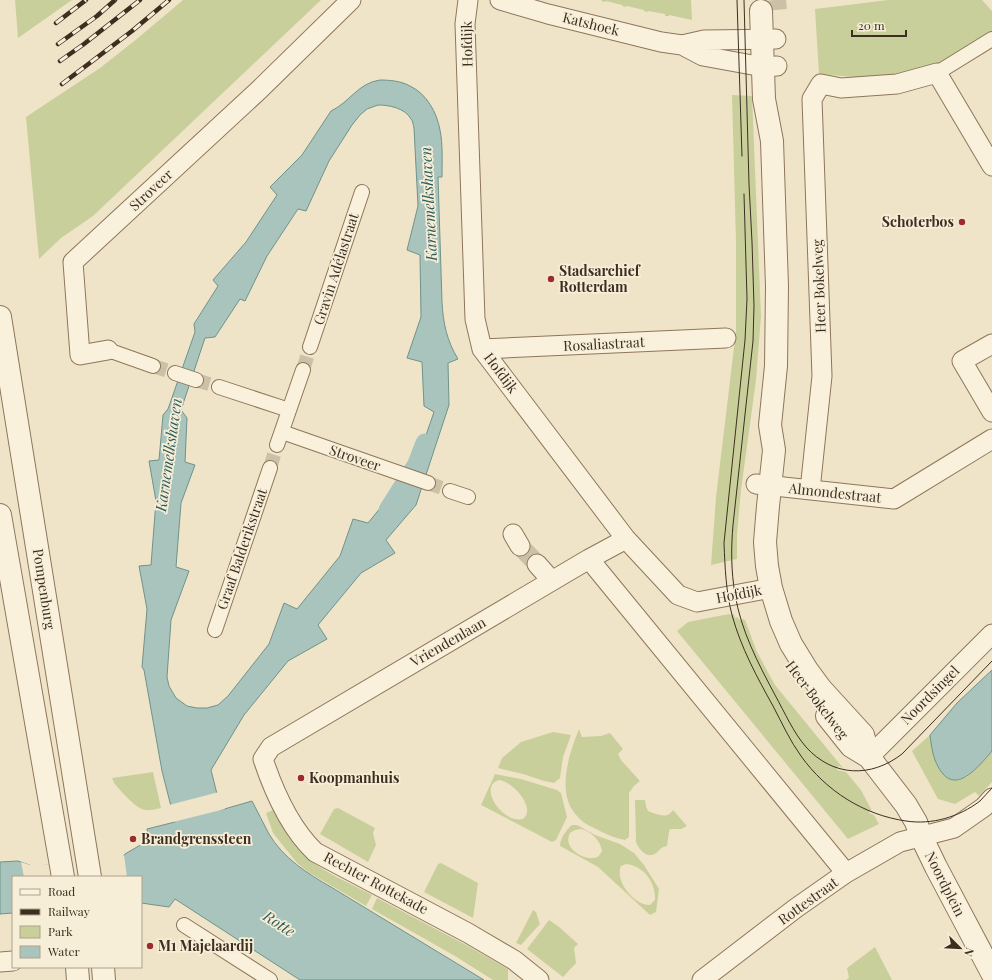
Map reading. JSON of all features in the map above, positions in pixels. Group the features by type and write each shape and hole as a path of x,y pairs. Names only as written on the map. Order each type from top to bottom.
{"street":[{"name":"Stroveer","path":"152,366 108,350 80,355 73,262 259,90 351,0"},
{"name":"Hofdijk","path":"468,0 465,24 475,319 482,349 626,539 678,595 697,602 764,590"},
{"name":"Katshoek","path":"500,0 548,14 653,40 682,45 703,56 770,66"},
{"name":"Heer Bokelweg","path":"768,11 770,66 764,99 772,141 777,294 776,366 770,425 761,449 763,485 752,532 753,568 764,590 776,642 798,679 851,746 870,756 906,805 916,822 921,836"},
{"name":"Katshoek","path":"682,45 704,40 769,38"},
{"path":"992,39 937,73 992,166"},
{"name":"Heer Bokelweg","path":"810,490 822,376 812,99 821,84 841,88 897,84 937,73"},
{"name":"Gravin Adélastraat","path":"310,347 362,192"},
{"name":"Pompenburg","path":"0,317 88,869"},
{"name":"Rosaliastraat","path":"482,349 726,338"},
{"path":"992,344 962,362 992,412"},
{"path":"219,387 289,410 303,370"},
{"path":"175,373 196,380"},
{"name":"Stroveer","path":"289,410 279,438 428,483"},
{"name":"Almondestraat","path":"763,485 894,499 992,439"},
{"name":"Graaf Balderikstraat","path":"215,630 270,468"},
{"path":"450,491 468,497"},
{"path":"0,515 62,870"},
{"name":"Vriendenlaan","path":"271,747 589,559 626,539"},
{"path":"589,559 846,873"},
{"path":"537,564 552,581"},
{"name":"Noordsingel","path":"870,756 992,634"},
{"name":"Rechter Rottekade","path":"271,747 263,759 271,784 295,828 316,852 468,933 514,960 539,980"},
{"path":"921,836 954,828 989,808"},
{"name":"Rottestraat","path":"702,980 796,908 846,873 900,842 921,836"},
{"name":"Noordplein","path":"921,836 992,973"},
{"path":"184,925 270,980"},
{"path":"0,962 12,961"},
{"path":"78,968 78,980"},
{"path":"103,968 104,980"}],"green space":[{"path":"15,0 72,0 18,38"},
{"path":"183,0 321,0 93,216 61,238 39,259 26,117 100,68"},
{"path":"691,0 692,20 669,15 665,16 665,14 647,12 627,6 624,7 622,5 601,1"},
{"path":"888,0 982,0 992,11 992,35 952,58 915,72 864,78 819,74 815,9"},
{"path":"732,95 752,96 761,316 756,380 741,490 737,535 737,559 711,565 716,497 736,331 736,243"},
{"path":"734,614 735,618 738,617 739,620 745,620 757,652 775,685 843,768 838,766 837,770 846,772 861,790 872,811 870,810 869,813 874,815 879,824 848,839 677,631 688,622"},
{"path":"579,729 582,737 601,736 610,733 623,749 618,754 621,760 640,781 629,793 629,837 625,840 606,834 587,824 580,819 571,808 567,797 566,774 571,750"},
{"path":"553,732 571,735 563,757 560,778 554,783 498,768 502,758 521,742"},
{"path":"930,735 935,759 958,780 967,777 992,751 992,782 979,796 975,792 955,804 938,799 912,751"},
{"path":"153,772 161,808 151,810 141,809 133,803 114,783 112,778"},
{"path":"495,774 521,779 557,790 561,793 567,817 556,840 552,842 481,805","holes":["499,780 516,790 525,802 527,814 523,819 515,819 508,816 495,804 491,790 493,784"]},
{"path":"635,800 645,800 648,811 658,815 668,815 673,810 687,826 681,829 670,829 667,846 653,855 644,853 636,842"},
{"path":"338,808 375,828 373,833 376,845 368,862 320,834 334,809"},
{"path":"273,810 296,847 311,861 331,874 372,895 366,906 308,872 297,863 273,833 266,813"},
{"path":"572,825 577,825 595,835 620,844 634,853 644,865 659,889 656,912 650,915 598,867 560,846 562,838","holes":["581,829 592,834 599,843 602,851 598,857 592,858 581,856 572,849 568,839 570,833","626,864 638,868 648,876 655,894 655,900 650,905 638,901 627,892 620,879 621,866"]},
{"path":"441,863 478,883 473,918 424,892 438,864"},
{"path":"377,898 508,969 508,980 493,980 455,956 372,909"},
{"path":"533,910 536,912 540,924 521,945 516,943"},
{"path":"549,920 578,944 574,948 576,963 563,977 527,949"},
{"path":"875,947 892,980 846,980 849,978 847,968"}],"water":[{"name":"Rotte","path":"380,80 395,81 407,84 416,89 426,99 434,111 439,124 442,154 442,177 438,177 443,310 448,339 458,359 448,363 449,405 416,505 386,540 395,553 361,573 318,625 327,639 288,661 244,715 211,770 221,810 252,801 275,843 281,851 297,865 314,877 484,980 300,980 175,899 169,907 142,903 142,876 12,876 12,913 0,914 0,862 18,861 32,866 118,862 125,854 149,840 147,829 175,822 162,771 144,670 142,667 147,609 139,566 151,565 156,501 149,461 159,460 163,415 168,409 195,332 194,324 218,286 213,280 246,242 277,195 270,187 302,155 331,111 344,103 366,85","holes":["378,105 392,107 405,112 412,120 414,128 418,206 407,250 420,255 421,317 407,358 422,362 424,406 434,412 407,490 398,488 395,490 368,523 353,519 340,556 297,609 284,603 269,644 228,696 218,705 207,708 187,706 176,698 169,686 167,677 171,620 189,571 176,567 181,503 195,465 185,462 187,418 181,410 205,338 215,337 240,299 245,301 267,256 298,209 306,211 329,161 360,115 367,109"]},
{"path":"992,670 992,751 971,773 963,778 956,780 948,778 941,772 935,760 930,735 957,703"}],"pier":[{"path":"219,792 223,807 225,809 173,822 169,805"},
{"path":"124,855 127,876 24,876 21,862 30,865 43,865 117,860"}],"waterway":[{"name":"Karnemelkshaven","path":"388,510 417,464 425,443"}],"tunnel":[{"path":"775,0 776,10"},
{"path":"303,370 310,347"},
{"path":"153,366 175,373"},
{"path":"196,380 219,387"},
{"path":"270,468 277,445"},
{"path":"428,483 450,491"},
{"path":"520,546 537,564"}],"tram line":[{"path":"737,0 742,156"},
{"path":"744,0 754,306 753,341 733,525 733,577 741,621 756,659 789,722 801,741 817,757 828,764 840,769 852,771 878,767 890,762 902,754 992,661"},
{"path":"744,194 747,299 745,340 724,543 728,598 732,615 745,651 761,684 801,756 822,780 834,790 861,807 890,818 916,822 935,821 972,807 992,788"}],"railway":[{"path":"56,23 86,0"},
{"path":"58,44 97,16 115,0"},
{"path":"60,61 140,0"},
{"path":"62,84 132,31 169,0"}],"place":[{"name":"Schoterbos","path":"962,222"},
{"name":"Stadsarchief Rotterdam","path":"551,279"},
{"name":"Koopmanhuis","path":"301,778"},
{"name":"Brandgrenssteen","path":"133,839"},
{"name":"M1 Majelaardij","path":"150,946"}]}
